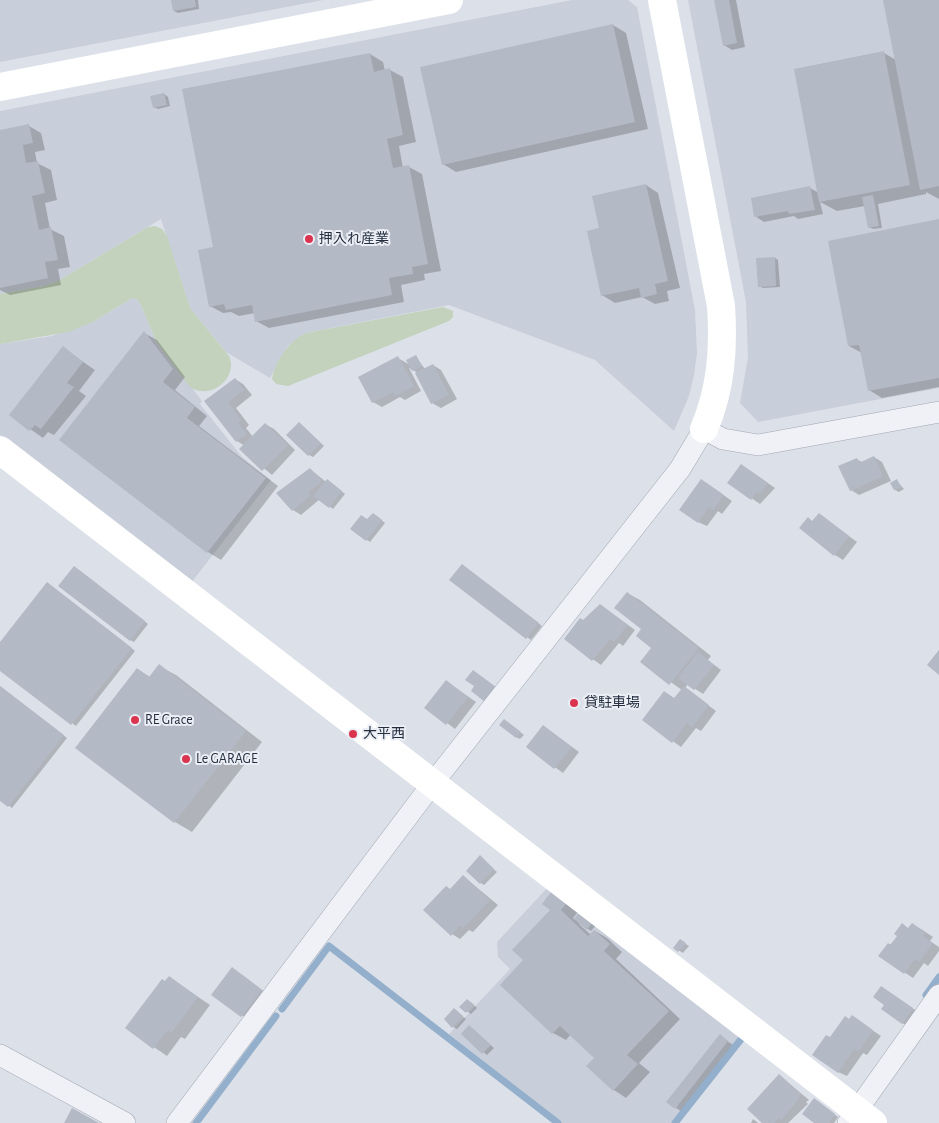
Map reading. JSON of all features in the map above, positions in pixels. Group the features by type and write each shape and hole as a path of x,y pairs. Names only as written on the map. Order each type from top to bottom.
{"street":[{"path":"0,87 449,0"},
{"path":"177,1123 433,783 680,469 704,429 719,380 722,355 721,306 662,0"},
{"path":"704,429 723,438 758,444 939,412"},
{"path":"0,450 433,783 859,1119 939,995"},
{"path":"0,1055 125,1123"}],"shaded area":[{"path":"0,0 323,0 0,62"},
{"path":"572,0 628,0 637,7 695,310 697,353 694,375 689,396 674,431 595,360 449,305 306,333 288,346 270,378 226,352 190,308 161,219 58,281 44,286 0,294 0,111"},
{"path":"688,0 939,0 939,388 758,422 740,403 748,357 746,302"},
{"path":"132,298 138,300 157,343 202,401 200,404 242,457 271,480 191,583 0,435 0,344 52,336 93,322"},
{"path":"548,887 740,1036 671,1123 563,1123 449,1034 510,969 498,957 497,942"}],"green space":[{"path":"155,226 162,229 167,236 190,308 229,356 230,372 221,385 206,391 198,391 190,387 157,343 138,300 132,298 93,322 68,332 0,344 0,294 44,286 58,281 148,227"},
{"path":"443,307 453,311 453,317 449,321 288,386 276,384 272,379 276,365 284,352 294,341 306,333"}],"building":[{"path":"171,0 195,0 196,7 173,11"},
{"path":"714,0 729,0 737,43 723,46"},
{"path":"883,0 939,0 939,186 920,190"},
{"path":"613,24 635,122 442,165 420,67"},
{"path":"884,51 910,185 819,202 794,69"},
{"path":"370,53 374,72 390,68 403,135 387,139 393,168 409,165 428,264 412,267 413,274 389,278 392,295 255,322 252,305 226,310 224,304 209,307 198,250 213,247 182,89"},
{"path":"164,93 167,105 153,108 150,96"},
{"path":"29,124 33,143 23,145 26,163 38,161 45,193 32,196 39,230 51,227 58,260 45,262 48,278 0,288 0,130"},
{"path":"646,184 668,281 655,284 657,294 641,298 639,288 601,296 587,231 599,228 592,196"},
{"path":"810,186 815,210 789,214 788,211 754,217 751,198"},
{"path":"873,195 879,226 868,228 862,197"},
{"path":"939,219 939,378 868,391 859,345 848,346 828,241"},
{"path":"775,257 776,286 758,287 756,258"},
{"path":"144,331 173,369 163,382 195,407 187,418 266,478 207,553 59,440"},
{"path":"63,346 83,362 67,383 74,387 41,429 35,425 29,431 9,415"},
{"path":"416,355 422,366 412,371 406,360"},
{"path":"398,356 414,386 395,396 393,392 372,403 358,377"},
{"path":"433,364 449,395 431,404 415,373"},
{"path":"235,378 244,390 228,402 241,420 238,423 247,434 236,442 204,401"},
{"path":"299,422 321,443 308,456 286,435"},
{"path":"265,423 288,445 262,471 239,449"},
{"path":"874,456 883,476 850,491 838,466 857,458 859,463"},
{"path":"741,464 768,483 760,494 757,492 751,500 727,483"},
{"path":"310,468 322,481 308,493 311,495 292,511 276,493"},
{"path":"327,479 342,491 329,508 313,496"},
{"path":"701,479 724,495 713,510 709,507 698,523 679,510"},
{"path":"897,479 901,487 894,490 890,483"},
{"path":"373,513 382,520 366,541 350,529 361,515 367,519"},
{"path":"819,513 849,536 834,556 799,528 808,517 812,521"},
{"path":"462,564 539,623 526,639 449,580"},
{"path":"74,566 145,621 130,641 58,586"},
{"path":"47,582 132,648 71,725 0,671 0,642"},
{"path":"627,592 699,648 669,685 640,662 651,648 636,636 641,629 614,608"},
{"path":"600,604 628,625 614,642 610,639 592,661 564,639 580,618 583,620"},
{"path":"939,650 939,675 927,665"},
{"path":"698,652 714,665 694,690 678,678"},
{"path":"159,664 246,731 174,823 75,748 137,668 149,677"},
{"path":"473,670 496,687 485,702 471,691 474,686 465,680"},
{"path":"446,680 468,697 446,725 424,708"},
{"path":"0,686 64,735 8,807 0,801"},
{"path":"684,686 709,705 692,727 687,723 672,743 642,720 664,691 674,698"},
{"path":"504,719 521,732 516,738 499,725"},
{"path":"543,725 572,747 554,769 526,747"},
{"path":"480,855 494,869 480,884 466,871"},
{"path":"463,875 490,900 463,928 460,925 451,936 423,910 446,886 450,889"},
{"path":"551,892 566,904 561,910 588,936 594,930 610,944 604,951 669,1011 627,1055 638,1064 613,1091 586,1066 594,1058 560,1026 552,1034 500,985 523,960 512,950 550,910 542,904"},
{"path":"580,911 593,922 587,930 574,919"},
{"path":"902,923 908,928 912,923 925,932 923,936 933,943 919,962 915,959 904,974 878,956 888,943 891,945 897,936 894,934"},
{"path":"680,939 686,943 678,952 673,948"},
{"path":"232,967 262,990 241,1017 211,995"},
{"path":"169,976 198,997 171,1033 168,1030 153,1049 125,1028 162,979 165,981"},
{"path":"881,986 913,1008 902,1024 881,1009 884,1005 873,997"},
{"path":"467,999 474,1005 466,1013 459,1007"},
{"path":"454,1008 463,1016 452,1028 444,1019"},
{"path":"852,1015 873,1030 858,1052 854,1049 838,1073 812,1055 826,1035 830,1037 845,1016 849,1019"},
{"path":"469,1025 491,1045 482,1054 461,1034"},
{"path":"720,1034 728,1041 675,1109 666,1102"},
{"path":"779,1074 801,1094 798,1097 800,1098 781,1120 779,1118 774,1123 762,1123 747,1109"},
{"path":"814,1098 835,1114 829,1123 814,1123 802,1114"},
{"path":"72,1108 99,1123 64,1123"}],"waterway":[{"path":"282,1009 329,946 558,1123"},
{"path":"926,995 939,977"},
{"path":"196,1123 276,1016"},
{"path":"675,1123 742,1038"}],"place":[{"name":"押入れ産業","path":"309,239"},
{"name":"貸駐車場","path":"574,703"},
{"name":"RE Grace","path":"135,720"},
{"name":"大平西","path":"353,734"},
{"name":"Le GARAGE","path":"186,759"}]}
